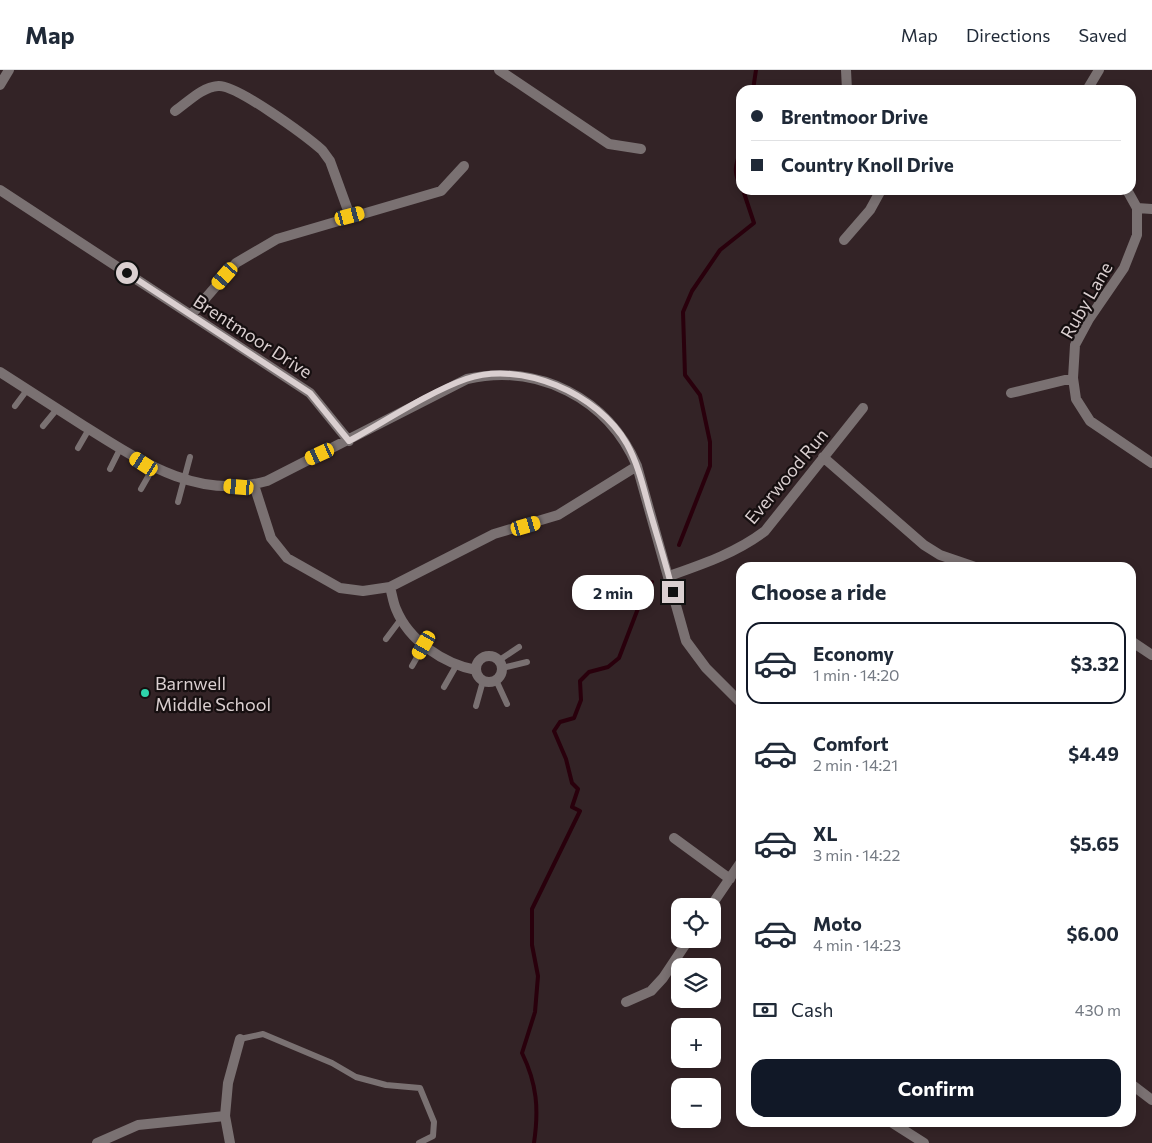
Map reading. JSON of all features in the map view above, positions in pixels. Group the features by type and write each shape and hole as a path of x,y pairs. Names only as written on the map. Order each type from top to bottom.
{"street":[{"path":"0,85 9,70"},
{"path":"500,70 610,144 641,149"},
{"path":"846,70 847,85"},
{"path":"1090,85 1099,70"},
{"path":"175,111 204,90 216,86 220,85 241,93 322,150 330,161 350,216"},
{"path":"191,314 236,263 277,238 441,191 464,166"},
{"name":"Brentmoor Drive","path":"0,190 310,393 349,441"},
{"path":"844,240 870,210 878,195"},
{"path":"1130,195 1137,208 1152,209"},
{"name":"Ruby Lane","path":"1137,208 1136,236 1124,268 1075,345 1073,378 1076,399 1090,421 1152,464"},
{"path":"0,372 153,468 196,483 239,487 267,481 349,441 467,379 490,374 523,376 553,382 592,407 626,442 637,466 686,641 706,668 736,698"},
{"path":"1011,393 1073,378"},
{"name":"Everwood Run","path":"669,576 716,560 751,542 765,531 864,408"},
{"path":"823,457 924,545 940,555 960,562"},
{"path":"254,485 271,538 287,558 340,588 363,591 390,587 494,534 558,515 637,466"},
{"path":"390,587 401,619 424,645 456,666 476,670"},
{"path":"1136,644 1152,655"},
{"path":"486,656 494,657 500,664 501,674 496,680 483,681 476,670 479,661 486,656"},
{"path":"674,838 730,879"},
{"path":"717,898 736,870"},
{"path":"626,1002 651,991 663,978 683,948"},
{"path":"230,1143 225,1116 228,1083 240,1039"},
{"path":"1136,1088 1152,1100"},
{"path":"97,1143 138,1125 225,1116"},
{"path":"899,1127 923,1143"}],"lane":[{"path":"15,406 27,390"},
{"path":"43,426 57,409"},
{"path":"78,448 89,429"},
{"path":"110,469 120,449"},
{"path":"178,502 190,457"},
{"path":"141,489 153,468"},
{"path":"386,639 401,619"},
{"path":"412,666 424,645"},
{"path":"500,664 519,647"},
{"path":"500,664 527,662"},
{"path":"444,687 456,666"},
{"path":"496,680 507,704"},
{"path":"476,706 483,681"},
{"path":"240,1039 263,1034 332,1063 356,1078 386,1086 420,1088 434,1122 433,1136 419,1143"}],"waterway":[{"path":"754,85 756,70"},
{"path":"736,170 736,175"},
{"path":"679,545 710,466 710,442 700,395 685,375 683,312 692,291 720,250 754,223 745,195"},
{"path":"534,1143 536,1097 531,1075 522,1053 535,1012 538,976 532,945 532,909 580,811 572,807 578,789 572,783 566,759 554,731 560,722 574,718 581,700 580,681 589,672 608,667 619,658 642,598 652,582"}],"place":[{"name":"Barnwell Middle School","path":"145,693"}],"route":[{"path":"127,273 310,393 349,441 452,385 467,379 490,374 523,376 553,382 592,407 604,417 626,442 637,466 673,592"}]}
